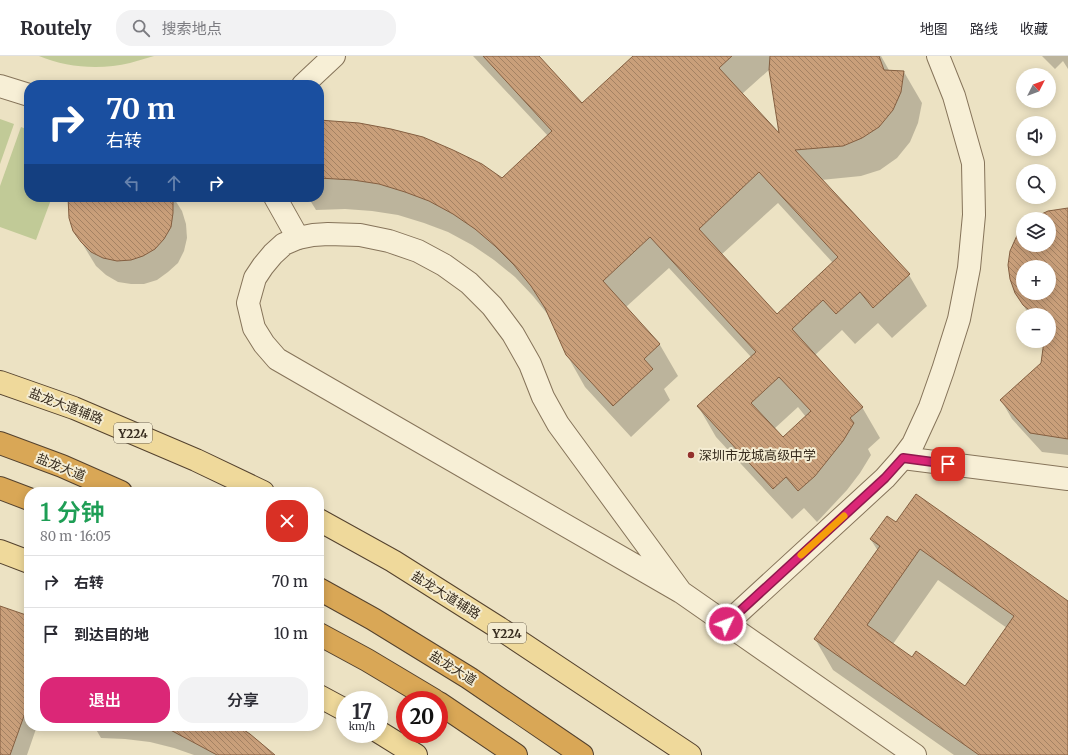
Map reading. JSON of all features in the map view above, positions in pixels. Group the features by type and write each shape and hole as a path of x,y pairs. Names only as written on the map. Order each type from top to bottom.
{"highway":[{"name":"盐龙大道","path":"0,443 62,466 110,487"},
{"path":"0,488 24,497"},
{"name":"盐龙大道","path":"324,592 373,619 469,678 582,755"},
{"path":"324,637 419,691"},
{"path":"448,709 516,755"}],"main road":[{"name":"盐龙大道辅路","path":"0,382 74,408 196,460 253,487"},
{"name":"盐龙大道辅路","path":"324,523 394,561 499,628 690,755"},
{"path":"0,551 24,560"},
{"path":"324,699 336,705"},
{"path":"388,738 416,755"}],"lane":[{"path":"308,80 334,56"},
{"path":"726,624 885,478 913,444 930,407 959,318 969,268 974,216 973,163 954,96 938,56"},
{"path":"0,86 24,93"},
{"path":"278,202 298,238"},
{"path":"681,592 558,424 543,397 530,364 513,334 492,306 469,283 444,265 418,251 389,241 360,235 328,234 298,238 284,244 263,266 256,278 248,303 254,328 264,344 277,359 681,592 915,755"},
{"path":"903,458 1068,479"}],"green space":[{"path":"39,56 154,56 130,63 107,67 84,67 61,63"},
{"path":"0,119 14,124 0,164"},
{"path":"21,127 24,128 24,202 50,202 36,240 0,227 0,186"}],"building":[{"path":"483,56 539,56 582,103 633,56 732,56 719,68 779,133 769,70 770,56 879,56 884,70 904,71 901,92 893,110 879,127 862,138 843,146 795,150 910,274 873,308 860,292 836,314 823,300 792,329 863,407 850,418 854,423 843,441 815,476 798,491 786,477 773,489 697,406 756,352 650,237 603,281 660,344 644,359 653,369 613,406 566,355 545,308 531,286 514,265 475,229 453,214 429,201 405,192 379,184 353,180 324,178 324,120 359,123 423,137 482,164 502,178 552,131","holes":["759,172 838,257 777,314 699,229","779,377 811,411 783,437 751,403"]},
{"path":"68,202 173,202 171,227 164,239 155,249 143,256 131,260 117,261 103,258 91,252 73,231 69,218"},
{"path":"1068,208 1068,439 1030,433 1000,400 1041,363 1043,348 1056,348 1056,308 1027,308 1020,300 1056,300 1056,260 1016,260 1016,294 1010,279 1008,265 1010,251 1016,238 1016,252 1056,252 1056,212 1046,212"},
{"path":"916,494 1068,601 1068,755 979,755 814,639 880,546 870,539 887,516 896,522","holes":["920,549 1014,616 965,686 916,651 912,657 867,625"]},
{"path":"0,606 24,614 24,716 10,755 0,755"},
{"path":"172,731 246,731 275,755 217,755"}],"slow traffic":[{"path":"801,555 844,516"}],"place":[{"name":"深圳市龙城高级中学","path":"691,455"}],"route":[{"path":"726,624 885,478 903,458 948,464"}]}
